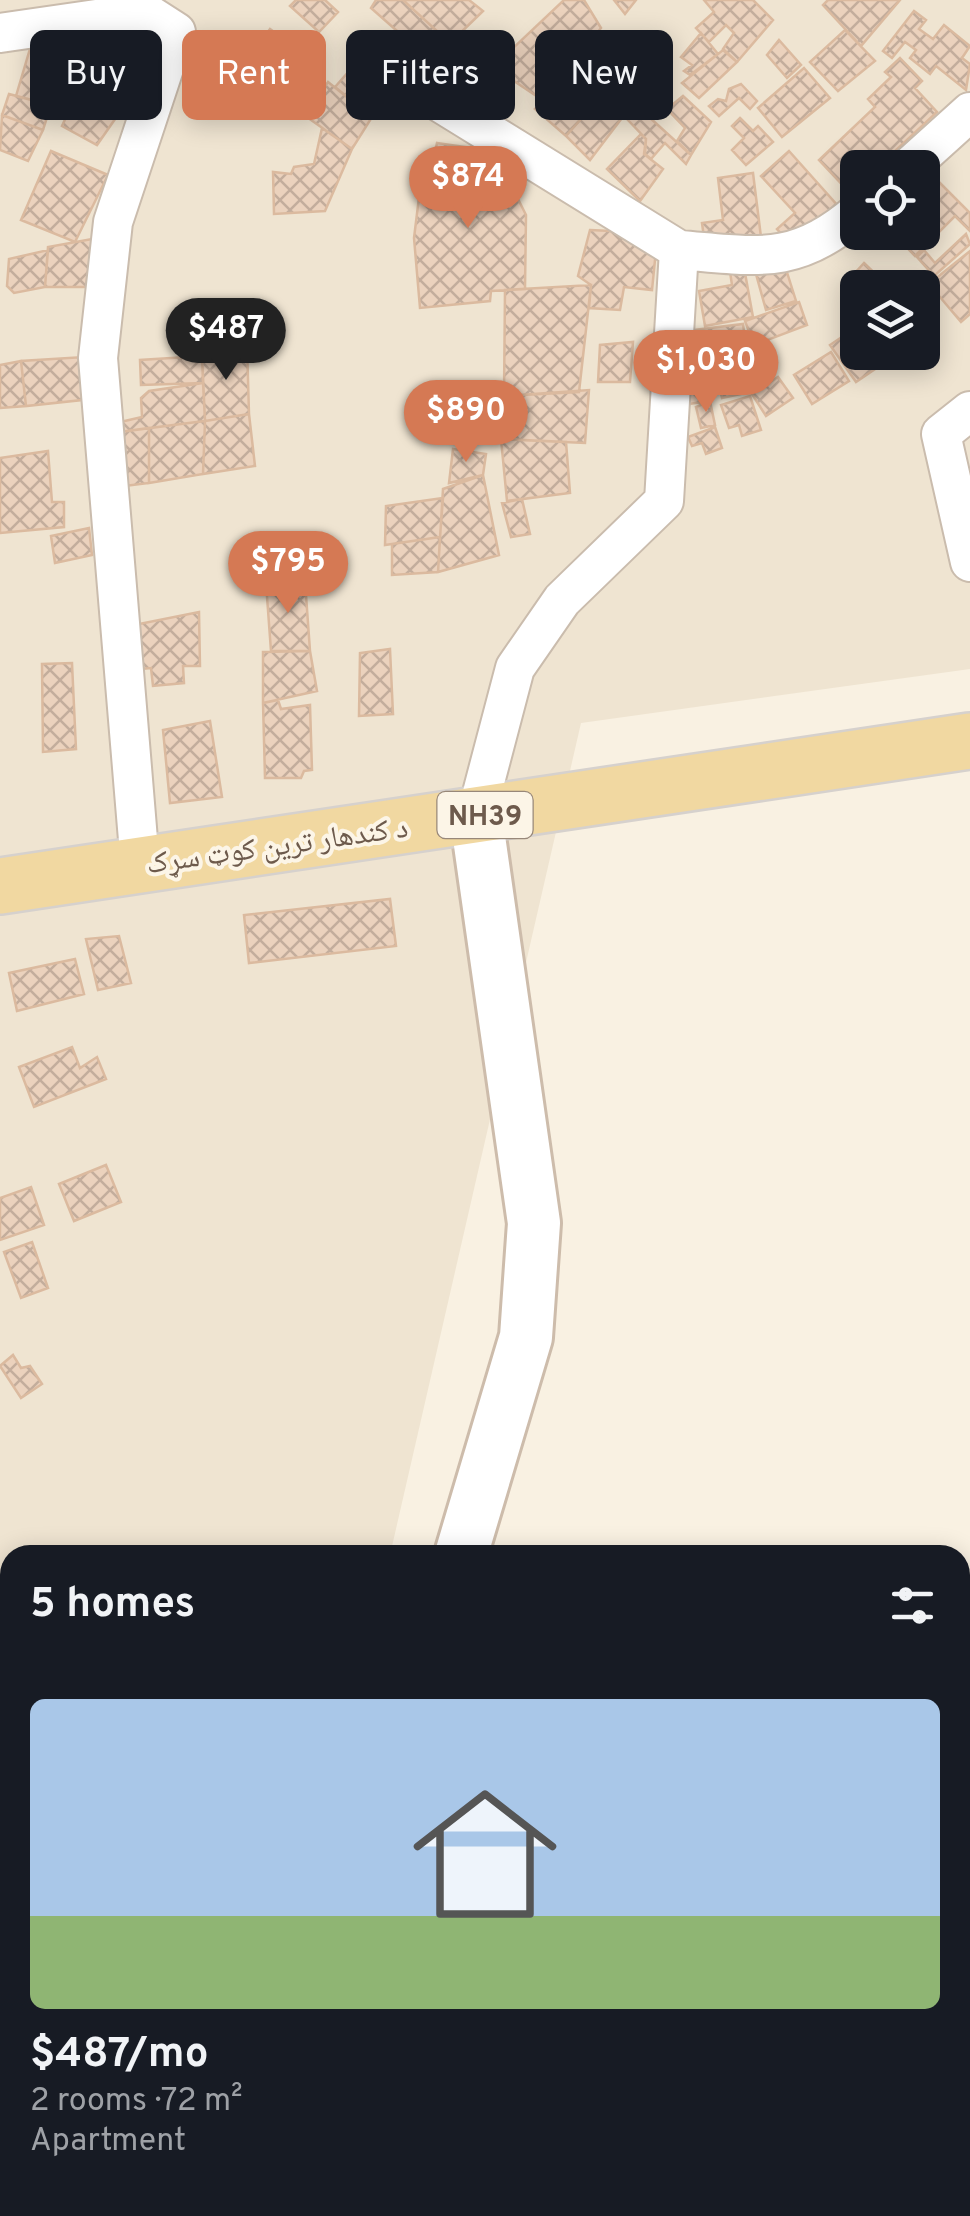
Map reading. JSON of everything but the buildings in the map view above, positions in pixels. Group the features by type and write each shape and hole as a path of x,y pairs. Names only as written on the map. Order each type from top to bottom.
{"main road":[{"name":"د کندهار ترين کوټ سړک","path":"0,886 970,741"}],"street":[{"path":"0,33 145,12 176,32 113,222 98,358 140,864"},
{"path":"928,150 970,112"},
{"path":"468,120 679,250 776,257 840,227"},
{"path":"463,1545 526,1337 534,1223 476,816 515,668 562,600 664,501 679,250"},
{"path":"970,411 940,434 970,562"}],"shaded area":[{"path":"0,0 970,0 970,669 581,723 392,1545 0,1545"}]}
